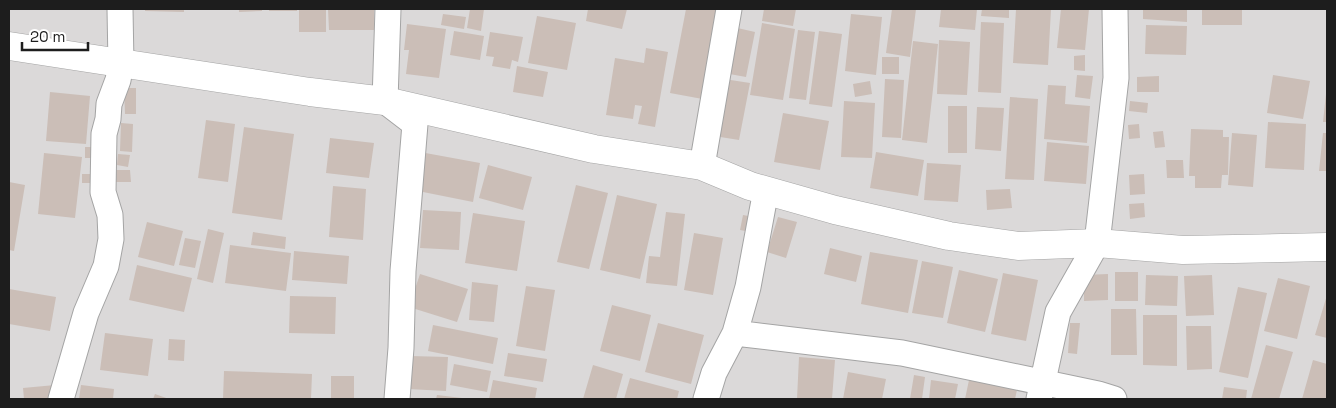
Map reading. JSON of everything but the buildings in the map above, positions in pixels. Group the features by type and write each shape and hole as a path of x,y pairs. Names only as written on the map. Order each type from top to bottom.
{"street":[{"path":"61,399 86,313 106,266 111,239 110,215 103,192 104,134 109,104 118,80 121,64 120,9"},
{"path":"385,101 388,9"},
{"path":"702,166 729,9"},
{"path":"1041,391 1058,312 1097,243 1116,78 1116,9"},
{"path":"9,46 310,92 385,101 594,149 702,166 750,186 835,210 949,236 1018,246 1097,243 1183,250 1327,247"},
{"path":"385,101 415,124 404,271 398,399"},
{"path":"706,399 714,374 735,333 748,287 766,190"},
{"path":"735,333 902,352 1041,391 1098,394 1114,399"}],"shaded area":[{"path":"9,9 1327,9 1327,399 9,399"}]}
